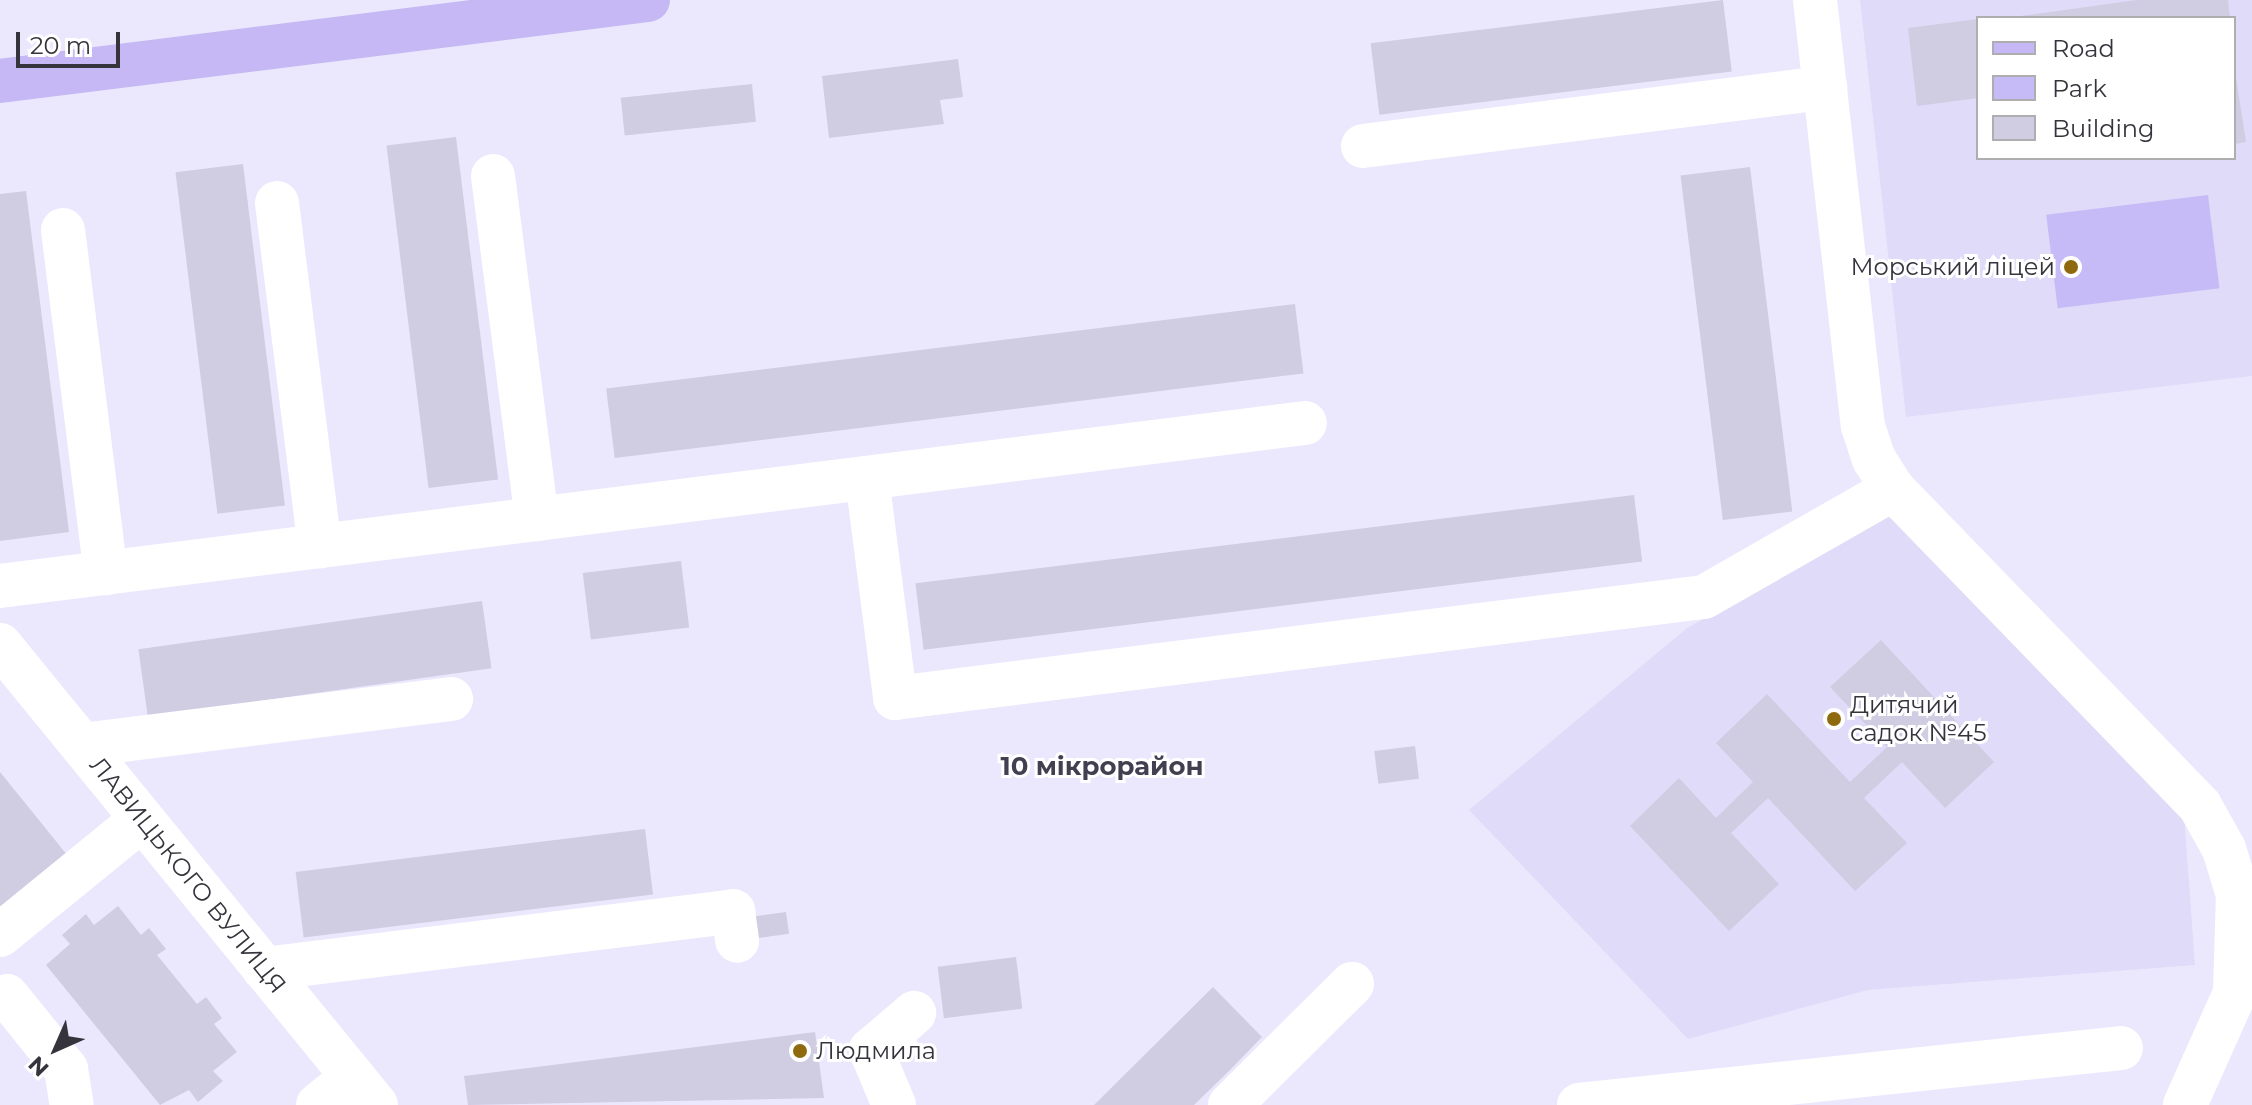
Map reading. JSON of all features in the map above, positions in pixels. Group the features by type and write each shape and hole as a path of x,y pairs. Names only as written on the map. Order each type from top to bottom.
{"main road":[{"path":"0,81 648,0"}],"street":[{"path":"1815,0 1863,426 1893,489 2200,806 2224,849 2239,908 2235,993 2185,1105"},
{"path":"1363,146 1825,88"},
{"path":"493,176 537,519"},
{"path":"277,203 320,546"},
{"path":"63,230 106,573"},
{"path":"0,586 1305,423"},
{"path":"867,478 895,698 1704,597 1893,489"},
{"name":"ЛАВИЦЬКОГО ВУЛИЦЯ","path":"0,645 364,1091"},
{"path":"82,745 451,699"},
{"path":"0,935 142,819"},
{"path":"264,969 733,911 737,941"},
{"path":"1230,1105 1352,984"},
{"path":"7,996 66,1069 72,1105"},
{"path":"894,1105 871,1050 914,1013"},
{"path":"1579,1105 1674,1100 2121,1048"},
{"path":"318,1105 364,1091"}],"shaded area":[{"name":"Морський ліцей","path":"1860,0 2252,0 2252,376 1906,417"},
{"name":"Дитячий садок №45","path":"1889,516 2184,815 2195,965 1868,990 1688,1039 1469,810 1687,628"}],"green space":[{"path":"2208,195 2219,288 2058,308 2046,215"}],"building":[{"path":"1723,0 1732,71 1379,115 1371,43"},
{"path":"2137,0 2228,0 2230,16 2021,16"},
{"path":"1976,19 1976,98 1917,106 1908,28"},
{"path":"958,59 963,97 940,100 944,124 829,138 822,76"},
{"path":"2236,78 2246,142 2236,144"},
{"path":"752,84 756,122 625,136 621,98"},
{"path":"456,137 498,479 429,488 387,146"},
{"path":"243,164 285,505 217,514 176,172"},
{"path":"1750,167 1792,511 1723,520 1681,176"},
{"path":"26,191 69,532 0,541 0,194"},
{"path":"1295,304 1304,373 615,458 606,389"},
{"path":"1634,495 1642,562 924,650 915,583"},
{"path":"681,561 689,628 591,640 583,573"},
{"path":"482,601 491,668 148,717 138,649"},
{"path":"1881,640 1994,762 1945,808 1902,762 1864,798 1907,843 1855,891 1768,798 1731,833 1779,884 1729,931 1630,826 1679,778 1716,818 1753,782 1716,743 1767,694 1850,782 1887,747 1830,687"},
{"path":"1415,746 1419,779 1378,784 1374,751"},
{"path":"0,772 68,856 0,912"},
{"path":"645,829 653,895 304,937 296,872"},
{"path":"118,906 141,935 149,928 166,949 157,955 197,1004 206,997 222,1018 214,1024 237,1052 213,1071 223,1081 198,1102 189,1090 160,1105 46,965 70,944 62,935 86,914 94,925"},
{"path":"786,912 789,934 755,939 752,917"},
{"path":"1016,957 1022,1009 944,1018 938,967"},
{"path":"1213,987 1262,1037 1230,1070 1194,1105 1094,1105"},
{"path":"815,1032 824,1098 468,1105 464,1076"}],"place":[{"name":"Морський ліцей","path":"2071,267"},
{"name":"Дитячий садок №45","path":"1834,719"},
{"name":"Людмила","path":"800,1051"}],"district":[{"name":"10 мікрорайон","path":"1102,767"}]}
